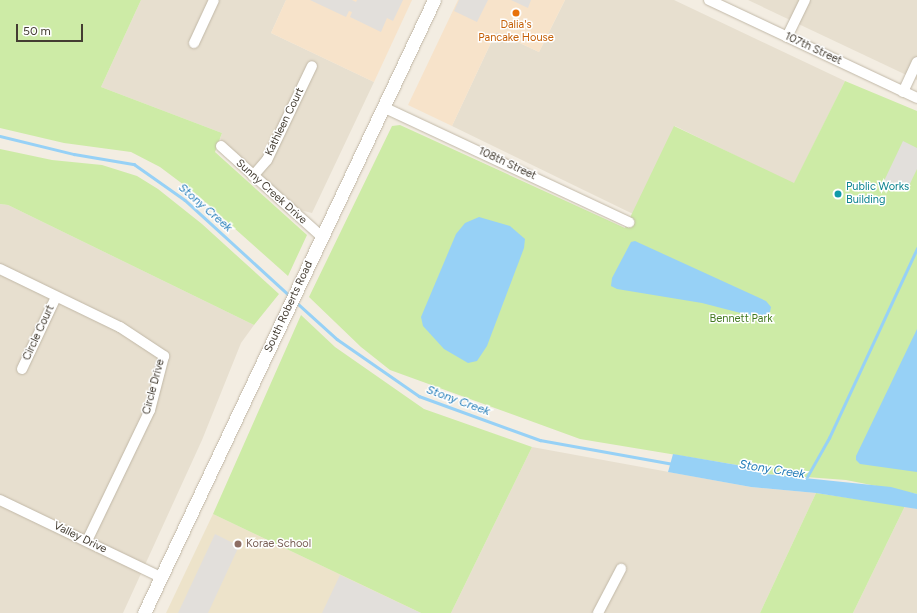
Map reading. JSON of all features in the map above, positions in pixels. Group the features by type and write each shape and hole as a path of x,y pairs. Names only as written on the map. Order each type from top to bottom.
{"street":[{"path":"194,43 214,0"},
{"name":"South Roberts Road","path":"144,613 434,0"},
{"name":"107th Street","path":"709,0 917,98"},
{"path":"787,37 805,0"},
{"path":"903,92 917,62"},
{"name":"Kathleen Court","path":"253,176 267,160 312,66"},
{"name":"108th Street","path":"383,107 629,222"},
{"name":"Sunny Creek Drive","path":"221,146 322,237"},
{"name":"Circle Drive","path":"0,269 120,327 164,356 150,410 87,541"},
{"name":"Circle Court","path":"22,369 56,297"},
{"name":"Valley Drive","path":"0,500 161,577"},
{"path":"598,613 621,568"}],"shaded area":[{"path":"141,0 286,0 271,33 374,82 312,213 300,210 295,206 220,139 222,133 101,87"},
{"path":"286,0 412,0 374,82 271,33"},
{"path":"310,0 352,0 356,2 357,0 403,0 393,21 387,18 381,32 350,17 352,12 349,11 346,17"},
{"path":"458,0 565,0 539,52 496,32 452,126 408,105"},
{"path":"459,0 488,0 477,22 454,11"},
{"path":"511,0 531,0 528,8"},
{"path":"565,0 674,0 845,81 794,184 675,126 633,214 452,126 496,32 539,52"},
{"path":"748,0 917,0 917,80"},
{"path":"903,141 917,148 917,169 906,192 884,181"},
{"path":"0,204 8,205 254,325 241,343 202,440 123,613 0,613"},
{"path":"532,447 751,487 816,493 760,613 451,613"},
{"path":"905,506 917,509 917,613 853,613"},
{"name":"Korae School","path":"213,514 421,613 166,613"},
{"path":"215,534 239,546 208,613 178,613"},
{"path":"340,575 414,610 421,613 322,613"}],"green space":[{"path":"0,0 141,0 101,87 222,133 215,152 307,235 288,276 196,194 160,167 131,152 64,143 0,128"},
{"name":"Bennett Park","path":"845,81 917,111 917,494 846,480 766,474 737,465 580,439 390,370 361,347 309,297 392,126 400,125 625,228 674,126 794,183"},
{"path":"0,149 52,160 102,165 137,176 158,189 202,224 279,294 254,325 8,205 0,204"},
{"path":"301,315 335,347 424,409 532,447 451,613 421,613 213,514"},
{"path":"816,493 905,506 853,613 760,613"}],"water":[{"path":"479,217 510,226 525,239 524,248 487,346 477,361 468,363 444,349 423,326 421,317 456,234 465,223"},
{"path":"635,241 766,301 771,307 770,312 767,317 756,317 702,303 617,289 611,286 612,278 631,242"},
{"path":"917,329 917,472 860,464 856,460 856,456"},
{"path":"673,454 737,465 766,474 891,487 917,494 917,509 816,493 751,487 668,472"}],"waterway":[{"name":"Stony Creek","path":"0,136 74,154 134,164 185,200 290,296"},
{"path":"807,477 829,438 917,248"},
{"name":"Stony Creek","path":"296,302 337,339 419,396 540,440 673,464"}],"place":[{"name":"Dalia's Pancake House","path":"516,13"},
{"name":"Public Works Building","path":"838,194"},
{"name":"Korae School","path":"238,544"}]}
